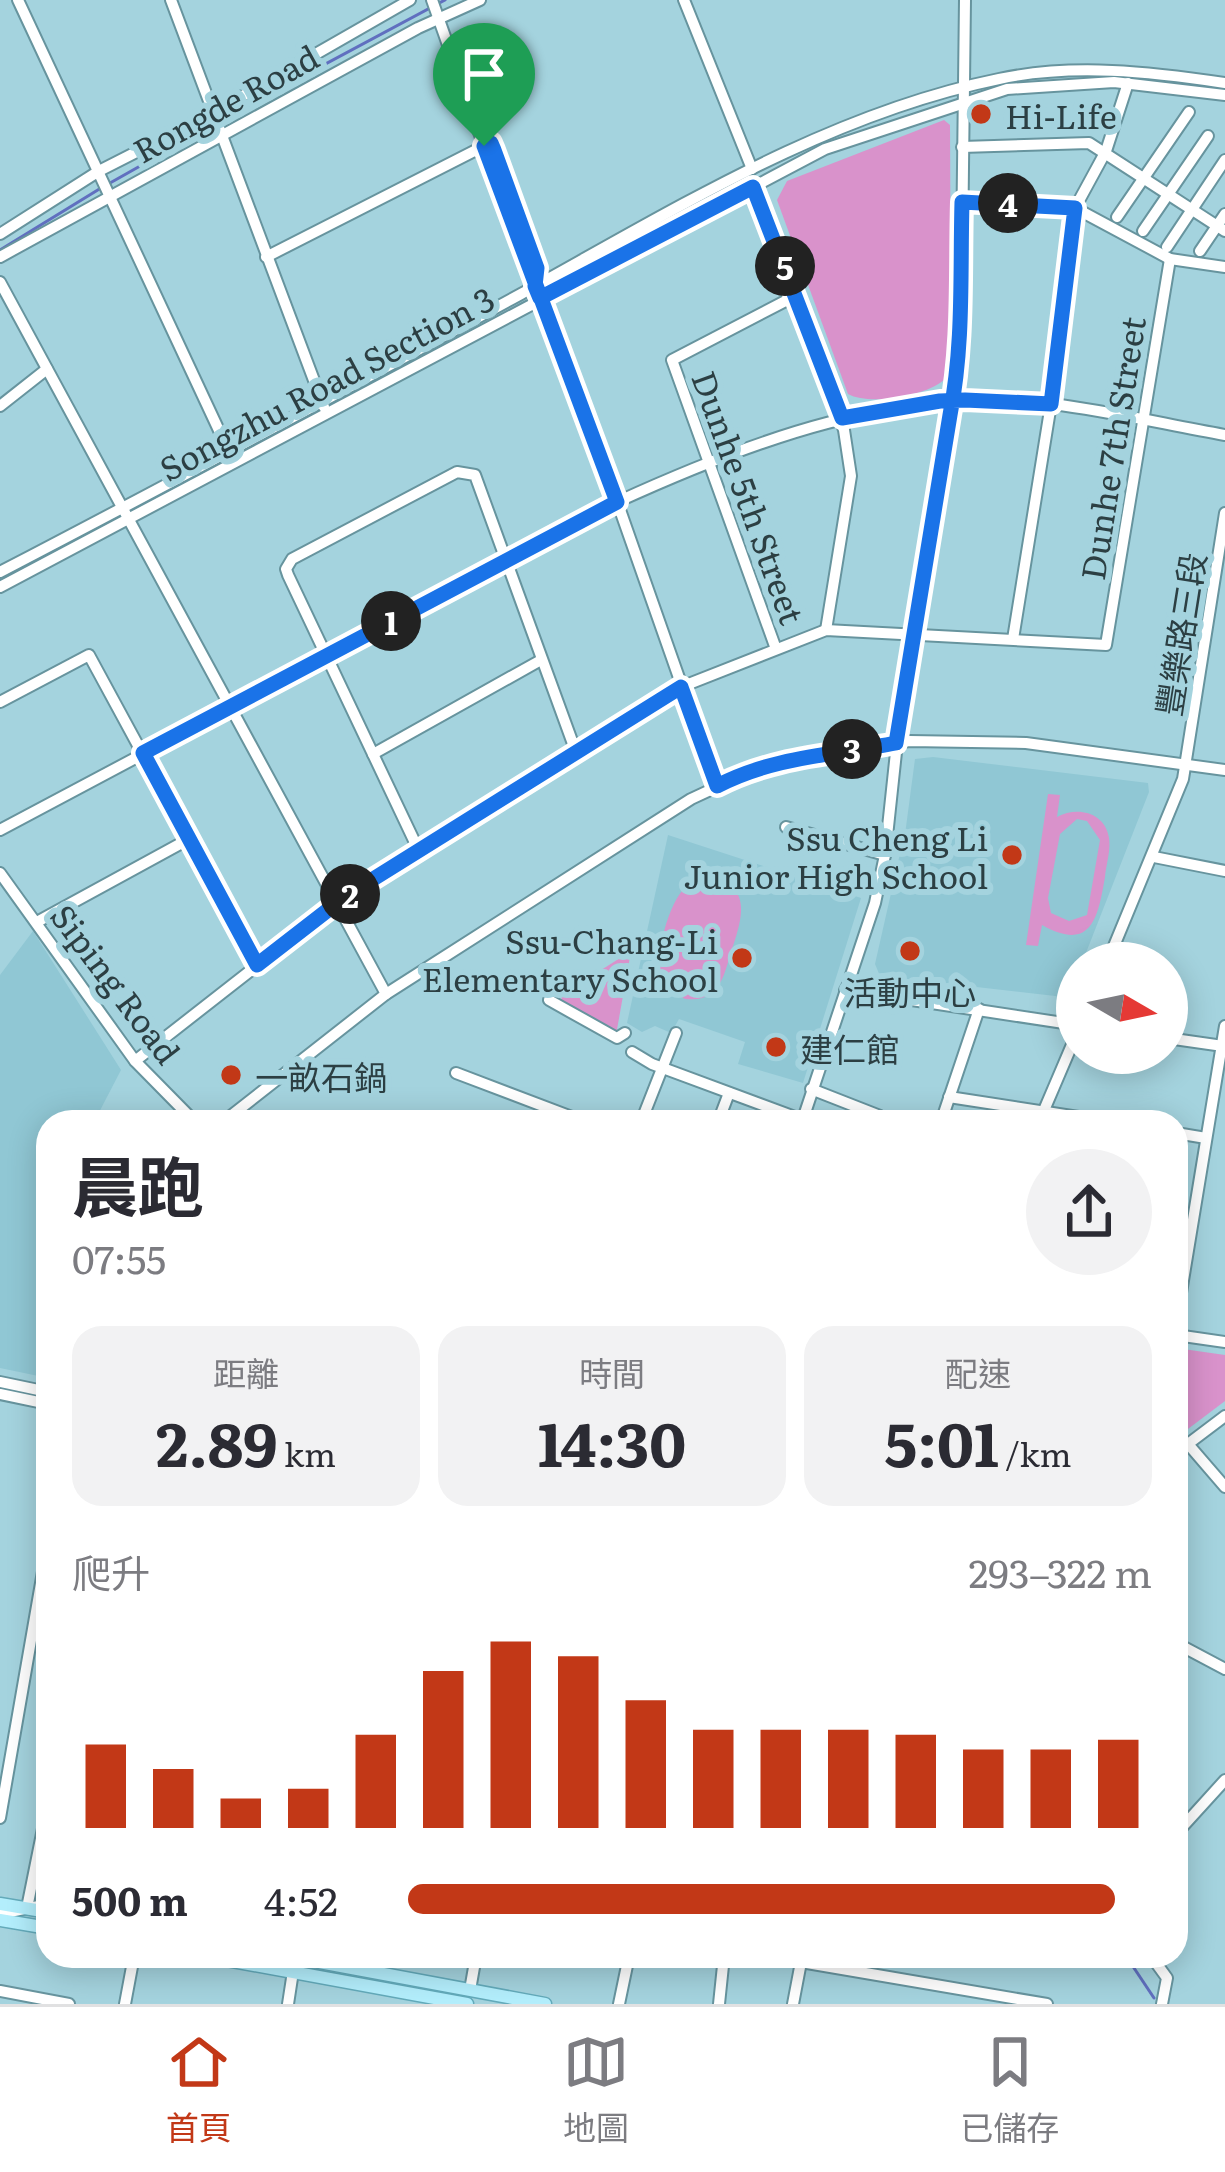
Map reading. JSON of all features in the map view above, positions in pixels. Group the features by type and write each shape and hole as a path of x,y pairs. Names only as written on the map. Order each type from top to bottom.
{"main road":[{"path":"0,1904 36,1908"},
{"path":"0,1917 36,1925"},
{"path":"330,1968 468,1997 545,2004"}],"street":[{"path":"18,0 232,457"},
{"path":"171,0 324,407"},
{"name":"Rongde Road","path":"0,234 99,172 212,114 410,0"},
{"path":"436,0 717,786"},
{"name":"Rongde Road","path":"0,257 480,0"},
{"path":"684,0 752,169"},
{"path":"805,1110 875,903 885,855 896,743 962,335 965,0"},
{"name":"Songzhu Road Section 3","path":"538,292 825,148 1020,75 1091,70 1225,83"},
{"name":"Songzhu Road Section 3","path":"0,587 752,169 844,128 962,95 1055,83 1128,83 1225,95"},
{"path":"134,1060 336,904 681,687 826,630 1013,638 1051,404 1075,208 1106,151 1128,83"},
{"path":"1117,218 1189,112"},
{"path":"1142,231 1208,136"},
{"path":"962,147 1089,143 1222,224 1200,251"},
{"path":"266,257 487,144"},
{"path":"1168,253 1225,160"},
{"path":"753,187 842,418 851,476 826,630"},
{"path":"962,202 1075,208 1168,253 1225,267"},
{"name":"Dunhe 7th Street","path":"1013,638 1106,645 1168,253"},
{"path":"0,282 386,994"},
{"name":"Dunhe 5th Street","path":"776,650 672,361 797,295"},
{"path":"0,406 47,369"},
{"path":"0,830 617,502 780,434 842,418 952,401 1051,404 1225,435"},
{"path":"419,851 288,575 287,563 457,472 475,475 575,752"},
{"name":"豐樂路三段","path":"1116,942 1154,857 1185,764 1225,513"},
{"name":"Songzhu Road Section 3","path":"0,572 123,515"},
{"path":"0,702 89,655 257,965"},
{"path":"373,754 541,660"},
{"path":"238,1110 386,994 717,786 764,765 896,743 1026,743 1225,770"},
{"path":"785,827 885,855"},
{"path":"37,922 189,839"},
{"path":"1154,857 1225,871"},
{"name":"Siping Road","path":"0,873 134,1060 183,1110"},
{"path":"844,990 1056,1025"},
{"path":"549,1000 617,1038 625,1033"},
{"path":"944,1110 979,1010"},
{"path":"1188,1251 1225,1026"},
{"path":"646,1110 676,1033"},
{"path":"1188,1041 1223,1046"},
{"path":"632,1052 773,1110"},
{"path":"456,1073 553,1110"},
{"path":"1045,1110 1059,1074"},
{"path":"811,1089 865,1110"},
{"path":"723,1110 729,1093"},
{"path":"949,1096 1011,1110"},
{"path":"1188,1134 1207,1138"},
{"path":"1188,1337 1225,1342"},
{"path":"0,1382 36,1390"},
{"path":"0,1394 36,1402"},
{"path":"1225,1416 1188,1444 1225,1487"},
{"path":"0,1818 36,1612"},
{"path":"1188,1649 1225,1669"},
{"path":"1188,1821 1225,1780"},
{"path":"0,1917 27,1908 36,1863"},
{"path":"125,2004 132,1968"},
{"path":"288,2004 291,1968"},
{"path":"619,2004 626,1968"},
{"path":"718,2004 722,1968"},
{"path":"793,2004 800,1968"},
{"path":"828,1968 963,1998 1047,2004"},
{"path":"1160,1968 1167,1978 1162,2004"},
{"path":"0,1991 69,2004"}],"shaded area":[{"path":"944,120 950,125 951,337 944,380 897,398 858,398 848,394 777,200 787,181"},
{"name":"Ssu Cheng Li Junior High School","path":"933,757 1148,783 1149,792 1090,942 1056,942 1056,996 880,976 875,964 906,827 915,759"},
{"path":"1048,794 1060,795 1057,817 1089,814 1106,829 1109,847 1102,892 1095,917 1082,933 1059,933 1042,925 1038,946 1026,945","holes":["1077,819 1087,821 1100,840 1087,915 1069,921 1051,913 1048,898 1060,834"]},
{"name":"Ssu-Chang-Li Elementary School","path":"668,835 861,898 803,1083 738,1064 745,1042 679,1019 671,1033 655,1026 642,1032 627,1023"},
{"path":"708,878 734,889 740,919 719,984 707,996 685,999 662,985 660,951 676,899 690,883"},
{"path":"33,931 121,1070 100,1110 36,1110 36,1376 0,1368 0,975"},
{"path":"631,951 616,1035 561,1002 562,995"},
{"path":"1188,1350 1225,1355 1225,1401 1188,1429"}],"waterway":[{"path":"219,121 445,0"},
{"path":"110,183 211,126"},
{"path":"0,250 101,188"},
{"path":"1134,1968 1154,1998"}],"place":[{"name":"Hi-Life","path":"981,114"},
{"name":"Ssu Cheng Li Junior High School","path":"1012,855"},
{"name":"活動中心","path":"910,951"},
{"name":"Ssu-Chang-Li Elementary School","path":"742,958"},
{"name":"建仁館","path":"776,1047"},
{"name":"一畝石鍋","path":"231,1075"}],"route":[{"path":"484,146 491,143 494,150 537,268 538,272 535,286 540,298 753,187 842,418 940,401 952,401 965,400 1051,404 1075,208 962,202 962,335 952,401 950,415 896,743 764,765 717,786 681,687 346,896 257,965 143,753 617,502 593,433 540,298 530,273 484,146"}]}
